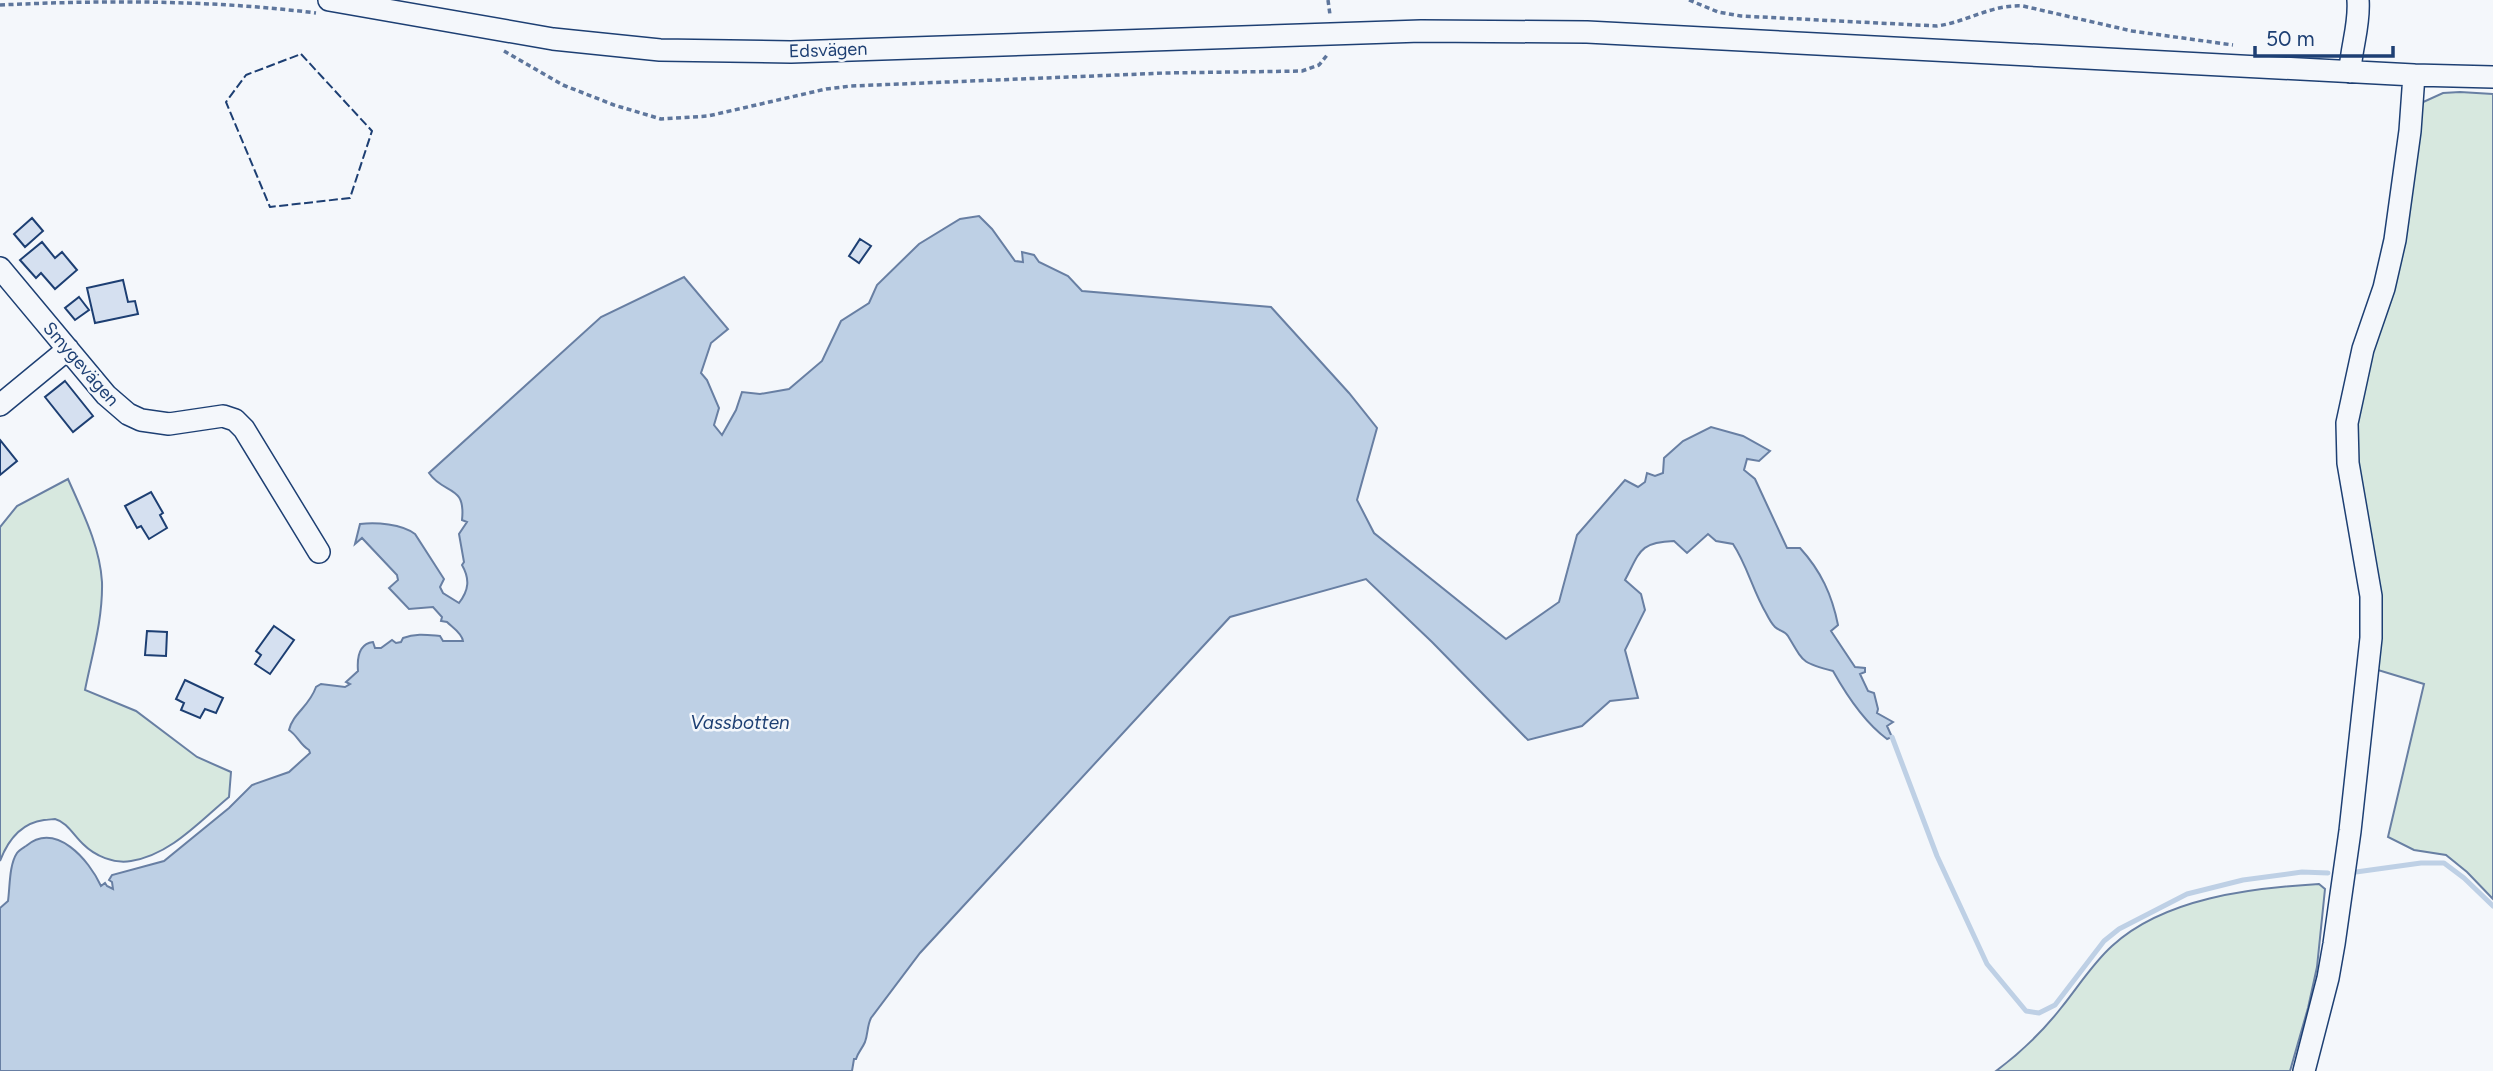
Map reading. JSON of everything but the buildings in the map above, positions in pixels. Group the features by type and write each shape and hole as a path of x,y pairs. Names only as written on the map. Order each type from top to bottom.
{"street":[{"name":"Edsvägen","path":"329,0 553,39 660,50 791,52 1421,31 1587,32 2350,72 2493,77"},
{"path":"2350,72 2359,18 2358,0"},
{"path":"2304,1071 2334,944 2350,831 2371,638 2371,596 2348,463 2347,423 2363,348 2384,288 2395,240 2409,143 2414,75"},
{"name":"Smygevägen","path":"0,268 117,407 141,421 169,424 223,416 235,420 244,429 319,552"},
{"path":"0,405 68,349"}],"path":[{"path":"1689,0 1718,12 1741,16 1937,26 1952,24 1995,8 2023,6 2132,31 2236,45"}],"shaded area":[{"path":"2443,93 2493,94 2493,899 2446,855 2414,850 2388,837 2424,684 2368,667 2347,445 2421,103"},
{"path":"68,479 94,542 101,569 99,623 85,690 136,711 197,757 231,772 229,797 171,845 145,858 125,862 105,858 88,848 67,826 55,819 36,822 22,829 11,840 0,861 0,527 17,506"},
{"path":"2319,884 2325,889 2317,967 2290,1071 1996,1071 2039,1033 2098,960 2133,930 2182,906 2210,898"}],"water":[{"name":"Vassbotten","path":"979,216 1015,261 1023,262 1022,252 1034,255 1039,262 1068,276 1082,291 1271,307 1377,428 1357,500 1374,533 1506,639 1559,602 1577,535 1625,480 1638,487 1645,482 1647,473 1655,476 1663,473 1664,458 1683,441 1711,427 1743,436 1770,451 1759,461 1747,459 1744,470 1755,479 1787,548 1800,548 1820,575 1838,625 1831,631 1855,667 1865,668 1865,672 1860,674 1868,691 1874,693 1877,713 1893,722 1887,726 1892,737 1887,739 1863,717 1833,671 1809,664 1801,657 1787,634 1775,627 1770,620 1733,544 1716,541 1708,534 1687,553 1674,541 1647,546 1638,556 1625,580 1641,594 1645,610 1625,650 1638,698 1610,701 1582,726 1528,740 1366,579 1230,617 920,953 871,1018 865,1042 854,1059 852,1071 0,1071 0,908 8,901 11,870 19,851 37,839 60,841 80,855 101,886 105,883 113,889 109,880 112,875 164,861 229,808 252,785 289,772 310,753 289,730 291,724 316,687 321,684 345,687 350,684 346,682 358,671 358,657 361,649 368,643 373,642 375,648 381,648 392,640 401,642 403,638 417,635 440,636 443,641 463,641 456,630 447,622 441,621 442,617 433,607 409,609 389,588 398,580 397,575 362,538 355,544 360,524 389,524 415,534 444,579 440,587 443,593 459,603 467,584 459,534 467,522 462,520 461,501 457,495 429,473 601,317 684,277 728,329 711,343 701,373 707,380 719,408 714,425 722,435 736,410 742,392 760,394 789,389 822,361 841,321 869,303 877,285 919,244 960,219"}],"waterway":[{"path":"1892,737 1937,856 1987,964 2026,1011 2039,1013 2055,1005 2104,941 2119,929 2187,894 2243,880 2302,872 2328,873"},
{"path":"2356,872 2421,863 2444,863 2493,906"}],"fence":[{"path":"301,54 372,131 350,198 270,207 226,102 246,75 301,54"}]}
